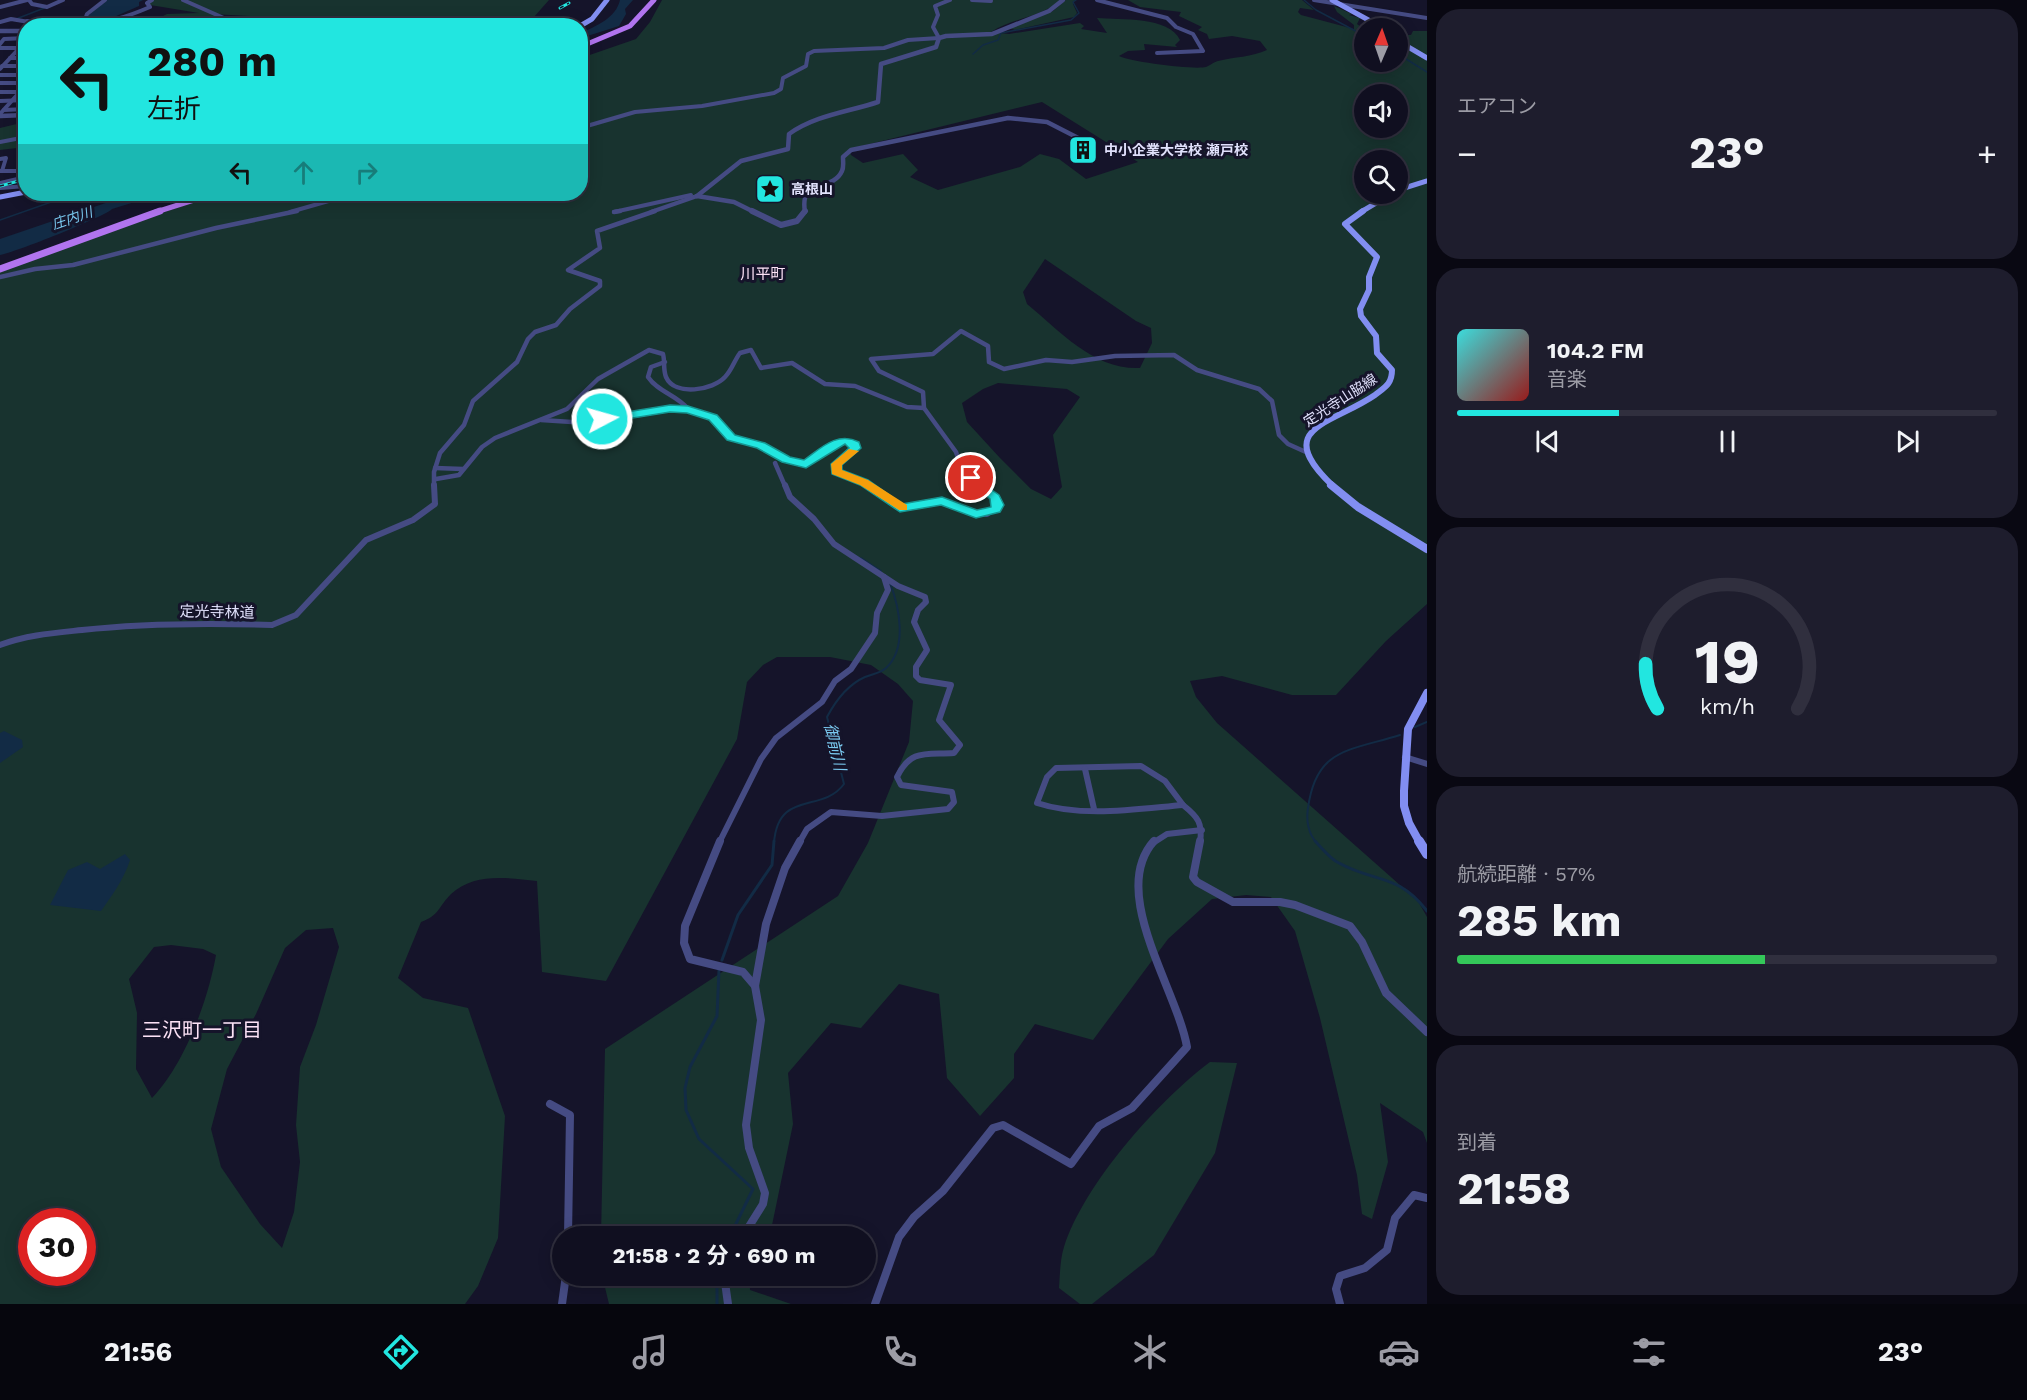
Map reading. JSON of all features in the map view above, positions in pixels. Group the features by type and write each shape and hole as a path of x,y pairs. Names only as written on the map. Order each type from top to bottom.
{"main road":[{"path":"588,21 607,0"},
{"path":"588,44 630,26 654,0"},
{"path":"1335,2 1364,18"},
{"path":"1408,46 1427,58"},
{"path":"1408,187 1427,181"},
{"path":"1,197 18,194"},
{"path":"0,269 118,224 191,201"},
{"name":"定光寺山脇線","path":"1308,453 1305,446 1306,437 1312,430 1357,407 1388,386 1392,379 1392,370 1377,353 1376,336 1361,316 1360,309 1369,290 1369,277 1377,257 1346,224 1351,218 1374,204"},
{"path":"1308,453 1347,502 1427,549"},
{"path":"1427,693 1410,724 1404,806 1408,823 1427,854"}],"street":[{"path":"0,7 10,2 15,6 29,1 47,7 63,0"},
{"path":"85,18 105,0"},
{"path":"122,18 150,7 147,3 152,0"},
{"path":"183,0 224,18"},
{"path":"924,408 907,407 855,386 825,384 792,363 761,368 751,350 740,353 723,379 696,389 684,389 668,381 661,352 644,351 630,363 598,380 567,409 495,438 459,475 436,479 435,468 445,445 464,425 473,401 517,362 528,339 535,332 556,325 570,309 600,286 600,281 568,270 600,248 596,237 597,231 697,196 741,161 788,149 789,134 796,128 834,112 878,102 881,64 936,47 939,38 933,27 938,15 935,6 950,0"},
{"path":"972,0 992,1"},
{"path":"588,126 636,112 702,106 774,93 781,89 783,78 806,66 808,54 814,51 884,48 908,40 992,34 1049,11 1063,0"},
{"path":"1098,0 1167,18 1176,27 1193,34 1203,51 1157,52"},
{"path":"1314,0 1427,18"},
{"path":"114,18 142,7"},
{"path":"117,18 130,15"},
{"path":"0,22 11,19 18,20"},
{"path":"0,31 18,31"},
{"path":"18,39 4,39 0,46 18,48"},
{"path":"1,67 18,48"},
{"path":"10,58 18,58"},
{"path":"1,67 18,66"},
{"path":"0,75 18,75"},
{"path":"0,83 18,84"},
{"path":"0,92 18,92"},
{"path":"18,94 0,115 18,115"},
{"path":"0,101 18,101"},
{"path":"2,110 18,109"},
{"path":"614,212 691,195 738,204 770,223 786,225 795,222 805,213 804,197 807,192 839,177 844,168 842,161 844,155 851,150 1008,118 1047,122 1088,143"},
{"path":"0,142 18,139"},
{"path":"0,159 6,158 6,165 1,171"},
{"path":"1,171 18,171"},
{"path":"0,183 18,179"},
{"path":"0,188 17,187"},
{"path":"1,197 17,187"},
{"path":"0,277 34,268 73,265 333,201"},
{"path":"541,420 587,423 670,408 688,409 713,417 731,438 761,446 786,459 806,464 841,440 855,444 855,448 837,464 836,472 864,483 900,508 942,501 976,514 996,509 998,505 995,497 966,474 951,445 924,408 923,392 918,387 879,370 871,359 933,354 948,346 956,333 961,331 988,346 989,362 1004,369 1046,360 1072,362 1115,356 1174,355 1197,370 1268,394 1277,410 1277,429 1280,436 1292,446 1308,453"},
{"path":"665,362 651,367 648,377 652,384 668,396 684,403 688,409"},
{"path":"749,1226 763,1203 765,1193 749,1148 746,1125 761,1020 754,986 771,907 785,868 807,829 831,812 882,816 921,810 944,811 954,802 952,792 943,789 905,786 898,783 897,777 906,759 914,755 954,753 960,745 939,724 940,714 951,691 951,685 920,680 916,676 916,667 927,651 915,630 915,615 926,600 884,577 826,535 814,519 790,497 775,464"},
{"path":"435,468 463,469"},
{"name":"定光寺林道","path":"0,645 21,637 122,626 183,622 272,625 282,622 296,615 366,540 414,520 435,504 436,479"},
{"path":"754,986 743,972 690,959 684,944 685,926 717,847 768,747 785,728 822,702 835,681 851,669 870,642 876,626 877,613 888,590 884,577"},
{"path":"1406,757 1427,764"},
{"path":"1183,805 1094,809 1044,807 1037,803 1047,777 1056,768 1141,766 1165,781 1183,805 1199,818 1202,830 1193,877 1197,882 1233,902 1280,902 1326,915 1350,926 1362,942 1386,993 1427,1032"},
{"path":"1085,769 1094,809"},
{"path":"875,1304 898,1237 914,1217 943,1191 993,1128 1004,1125 1071,1164 1100,1126 1132,1108 1187,1047 1181,1018 1145,931 1137,881 1140,866 1149,845 1158,837 1202,830"},
{"path":"550,1104 570,1115 568,1226"},
{"path":"1340,1304 1336,1289 1340,1276 1365,1268 1388,1250 1395,1218 1414,1195 1427,1198"},
{"path":"562,1304 564,1286"},
{"path":"725,1286 728,1304"}],"green space":[{"path":"148,0 549,0 533,18 253,18 211,14 232,18 161,18 167,14 199,13 150,5"},
{"path":"662,0 1061,0 1044,11 1008,23 991,32 1009,34 1080,23 1084,26 1081,29 1107,33 1097,18 1155,23 1174,32 1180,40 1175,45 1177,47 1144,44 1145,50 1128,51 1119,56 1149,63 1199,68 1218,61 1249,56 1267,50 1260,41 1232,36 1209,39 1207,34 1198,30 1202,27 1179,16 1181,12 1140,7 1128,0 1302,0 1314,10 1300,8 1298,12 1301,15 1354,29 1354,72 1408,72 1408,35 1411,35 1413,31 1427,31 1427,604 1386,641 1336,695 1292,695 1222,676 1190,681 1196,697 1217,723 1418,901 1427,917 1427,1143 1423,1132 1380,1103 1388,1162 1372,1219 1362,1214 1357,1175 1320,1018 1295,931 1271,897 1246,895 1212,899 1168,939 1093,1040 1035,1024 1014,1054 1014,1078 980,1116 947,1078 939,994 899,984 861,1028 831,1023 788,1073 793,1124 772,1226 601,1226 605,1049 838,896 868,843 909,742 913,701 898,684 871,665 830,657 777,657 763,665 747,682 737,739 606,981 542,972 537,881 492,878 470,882 451,894 435,913 421,922 398,978 423,998 468,1008 505,1116 498,1238 478,1286 465,1304 0,1304 0,271 92,235 199,201 588,201 588,56 636,39 650,22","holes":["1042,102 1138,162 1086,179 1059,159 1040,154 1020,167 938,190 910,177 918,170 903,154 863,163 851,155 849,149","1045,259 1136,321 1151,328 1152,343 1140,368 1123,367 1093,356 1027,304 1023,292","998,383 1067,389 1080,397 1053,435 1062,487 1051,499 1031,489 967,422 962,403 983,389","333,928 339,947 316,1025 300,1067 296,1125 300,1162 294,1212 282,1248 260,1224 221,1167 211,1129 227,1069 256,1014 285,948 306,930","171,945 203,949 216,955 201,1012 193,1031 174,1068 152,1098 136,1069 137,1013 129,979 154,947"]},
{"path":"1066,0 1075,0 1073,4 1077,13 1074,17 1015,30 1007,27 1053,11"},
{"path":"1334,6 1352,14 1349,15 1360,18 1354,18 1354,25 1337,12"},
{"path":"18,124 18,148 0,150 0,128"},
{"path":"1210,1062 1237,1063 1215,1153 1154,1255 1092,1304 1080,1304 1059,1288 1063,1252 1074,1223 1105,1171 1146,1121 1168,1098"},
{"path":"605,1286 750,1286 750,1290 791,1304 609,1304"}],"water":[{"path":"107,0 143,0 139,2 139,6 114,17 88,18"},
{"path":"620,0 633,0 625,9 626,14 619,26 588,36 588,30 610,17"},
{"name":"庄内川","path":"111,201 138,201 112,209 59,234 0,255 0,239"},
{"path":"4,731 22,740 23,747 0,763 0,733"},
{"path":"125,854 130,860 128,867 101,911 50,905 68,870 87,862 100,869"}],"waterway":[{"path":"973,54 983,45 998,40 1001,33 1071,20 1079,13 1073,2 1076,0"},
{"path":"1304,0 1316,10 1354,30"},
{"path":"19,18 47,7"},
{"path":"1408,60 1427,72"},
{"path":"0,220 54,201"},
{"name":"御前川","path":"861,558 881,571"},
{"name":"御前川","path":"774,843 777,826 784,815 802,804 835,793 844,784 827,717 847,689 859,680 884,670 893,660 897,650 900,627 890,583"},
{"path":"1415,727 1427,722"},
{"path":"1317,843 1308,827 1308,808 1312,788 1327,763 1351,749 1400,735"},
{"name":"御前川","path":"722,960 738,915 772,865 774,841"},
{"path":"1315,841 1339,863 1396,884 1406,890 1427,911"},
{"name":"御前川","path":"719,970 717,1016 690,1067 685,1088 686,1110 699,1139 753,1189 735,1226"},
{"name":"御前川","path":"717,1286 717,1304"}],"railway":[{"path":"560,8 569,3"},
{"path":"0,186 18,181"}],"slow traffic":[{"path":"853,451 837,464 834,469 836,472 864,483 903,508"}],"place":[{"name":"中小企業大学校 瀬戸校","path":"1083,150"},
{"name":"高根山","path":"770,189"}],"district":[{"name":"川平町","path":"763,274"},
{"name":"三沢町一丁目","path":"202,1030"}],"route":[{"path":"602,419 635,416 670,408 688,409 713,417 731,438 761,446 786,459 806,464 837,442 847,440 855,444 855,448 850,455 837,464 834,469 836,472 864,483 900,508 914,507 930,501 942,501 976,514 996,509 998,505 995,497 971,478"}]}
